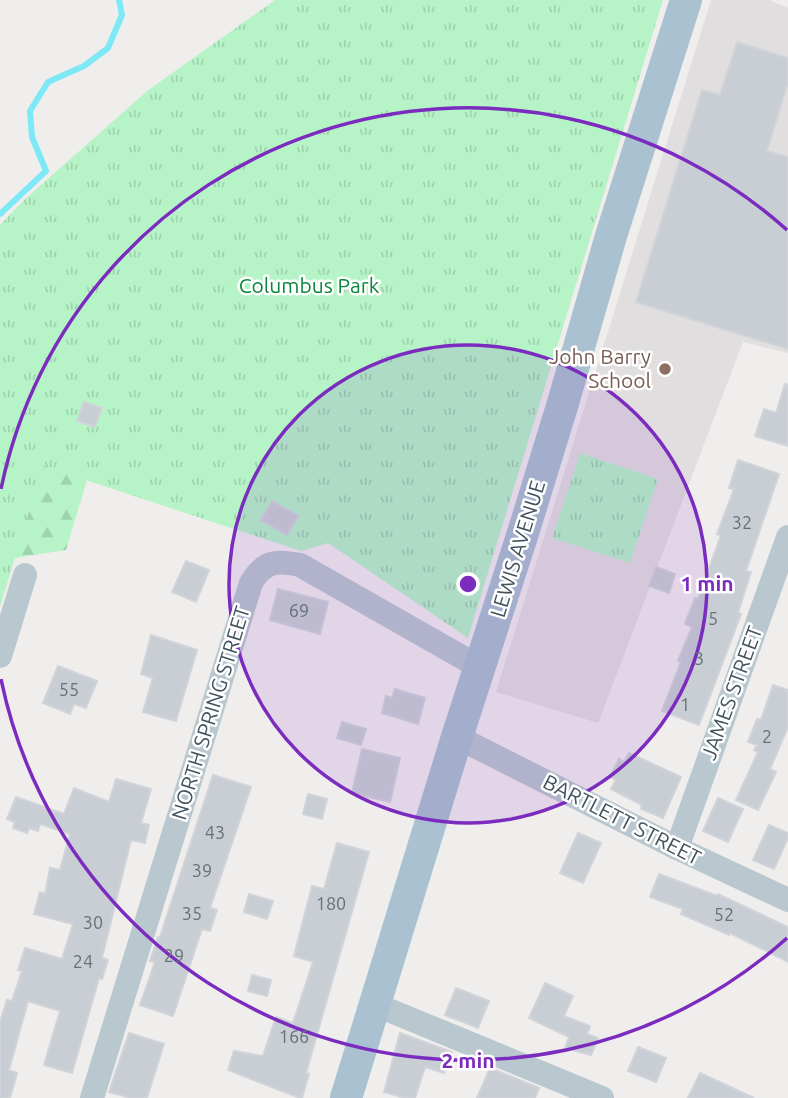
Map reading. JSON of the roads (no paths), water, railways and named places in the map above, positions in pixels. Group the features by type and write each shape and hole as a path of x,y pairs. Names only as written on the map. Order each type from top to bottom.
{"main road":[{"name":"LEWIS AVENUE","path":"346,1098 686,0"}],"street":[{"name":"JAMES STREET","path":"677,848 788,537"},
{"name":"NORTH SPRING STREET","path":"92,1098 251,583 258,570 271,563 300,565 481,668"},
{"path":"0,656 25,575"},
{"name":"BARTLETT STREET","path":"457,737 677,848 788,900"},
{"path":"374,1004 602,1098"}],"waterway":[{"path":"0,214 46,171 32,137 30,111 48,82 84,66 108,48 122,15 119,0"}],"place":[{"name":"John Barry School","path":"665,369"}],"park label":[{"name":"Columbus Park","path":"309,286"}]}
